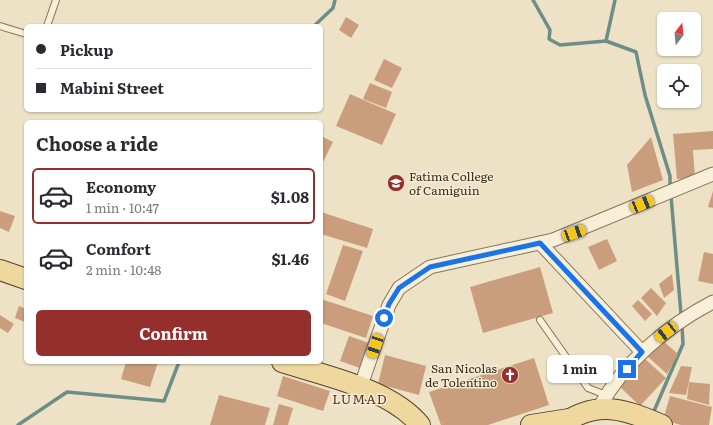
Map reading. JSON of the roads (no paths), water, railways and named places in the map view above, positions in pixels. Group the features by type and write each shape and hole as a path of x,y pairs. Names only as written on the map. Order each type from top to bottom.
{"main road":[{"path":"0,270 24,278"},
{"path":"288,364 360,388 386,399 404,409 420,425"},
{"path":"531,425 565,422 602,402 616,409 632,413 662,425"}],"street":[{"path":"360,388 389,304 399,288 430,267 553,240 584,229 713,174"},
{"path":"540,243 642,352"},
{"path":"602,402 642,352 676,324 713,302"}],"lane":[{"path":"48,24 56,0"},
{"path":"0,26 24,33"},
{"path":"540,320 588,388 602,402"}],"waterway":[{"path":"316,24 333,8 335,0"},
{"path":"533,0 550,30 549,39 560,45 606,41 636,52 645,95 670,176 670,184"},
{"path":"606,41 615,0"},
{"path":"671,196 681,314"},
{"path":"654,411 683,344 682,326"},
{"path":"18,425 67,392 164,401 178,364"}],"place":[{"name":"Fatima College of Camiguin","path":"396,183"},
{"name":"San Nicolas de Tolentino","path":"510,375"}],"district":[{"name":"LUMAD","path":"360,398"}]}
